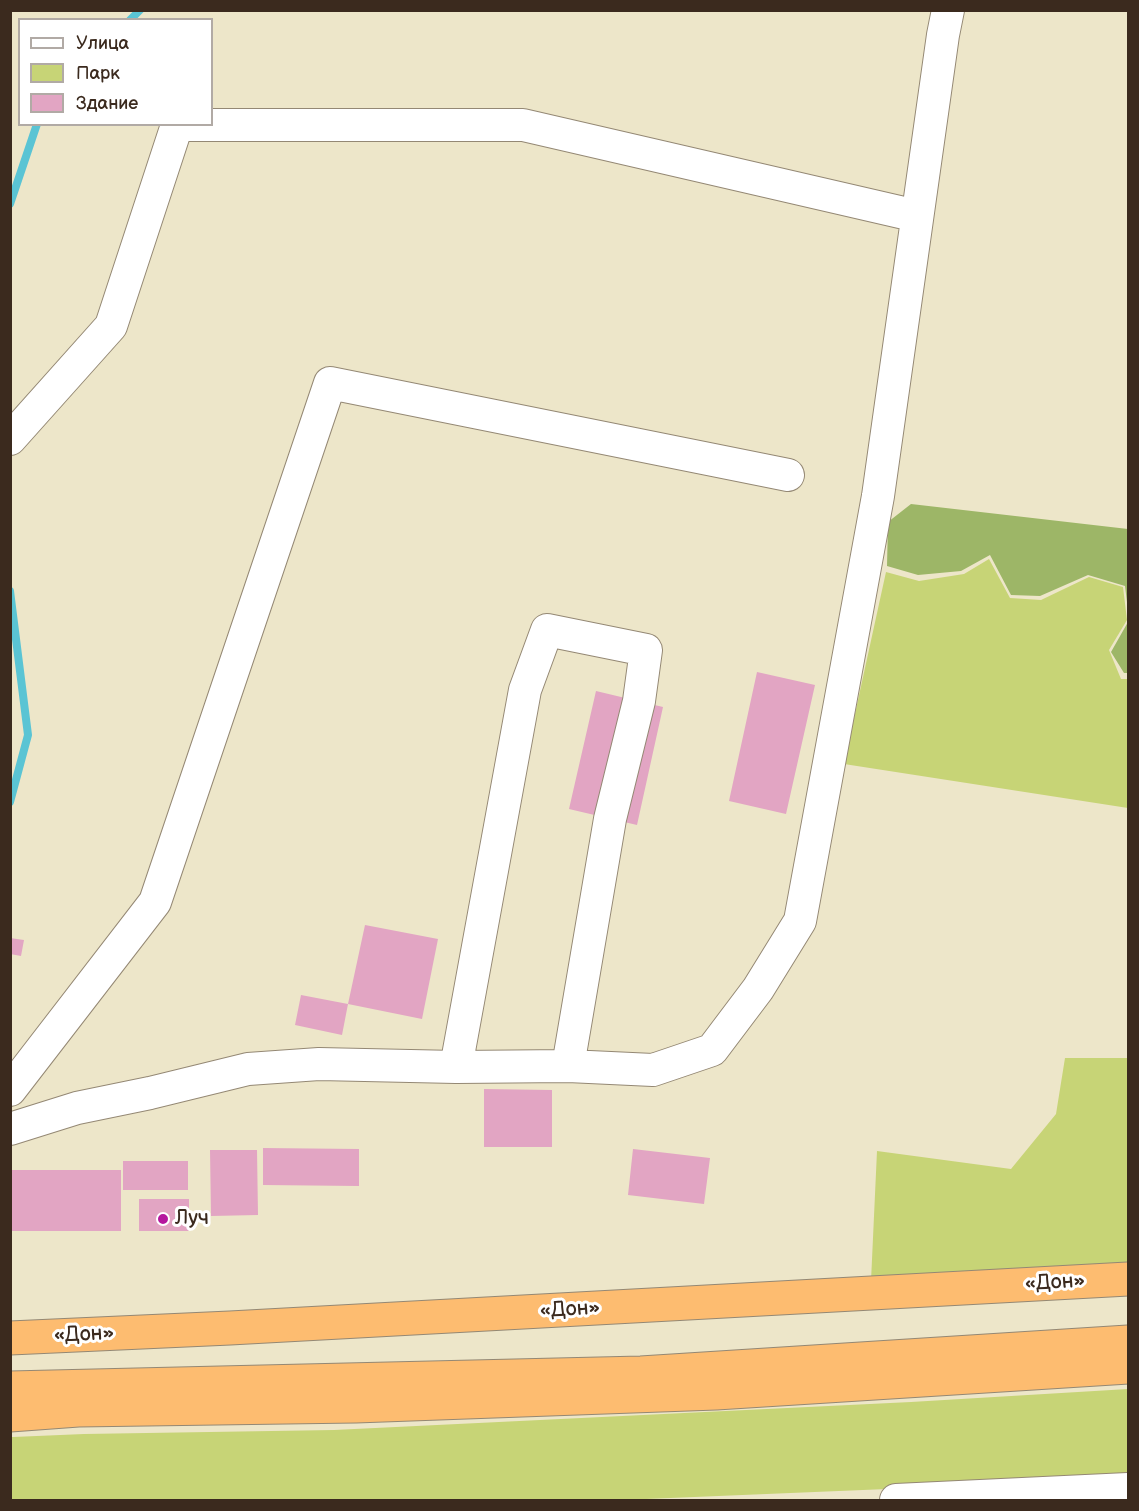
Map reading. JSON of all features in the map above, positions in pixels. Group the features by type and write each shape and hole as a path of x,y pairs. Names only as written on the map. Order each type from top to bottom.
{"highway":[{"name":"«Дон»","path":"10,1338 1128,1279"},
{"path":"10,1321 102,1321 230,1328"},
{"path":"10,1388 640,1373 1128,1342"},
{"path":"10,1415 78,1410 356,1406 716,1393 1128,1367"}],"street":[{"path":"10,1129 77,1107 150,1093 248,1069 319,1064 456,1067 568,1066 653,1070 712,1050 758,989 800,921 878,496 948,10"},
{"path":"213,124 523,125 917,216"},
{"path":"10,439 111,326 176,126"},
{"path":"10,1090 156,902 330,382 788,475"},
{"path":"456,1067 525,690 547,630 646,650 639,701 610,819 568,1066"},
{"path":"897,1500 1071,1496 1128,1489"}],"green space":[{"path":"911,504 1128,529 1128,610 1125,586 1088,575 1040,596 1011,595 990,555 961,571 918,575 887,566 888,522"},
{"path":"989,559 1010,598 1041,600 1089,577 1123,587 1127,620 1109,650 1121,679 1128,679 1128,808 844,764 886,572 919,581 964,574"},
{"path":"1128,622 1128,673 1124,673 1111,652"},
{"path":"1065,1058 1128,1058 1128,1263 871,1281 877,1151 1011,1169 1056,1114"},
{"path":"1128,1389 1128,1479 622,1500 11,1500 10,1437 334,1430"}],"building":[{"path":"757,672 815,685 786,814 729,801"},
{"path":"596,691 663,707 637,825 569,809"},
{"path":"365,925 438,939 422,1019 348,1004"},
{"path":"10,938 24,940 21,956 10,954"},
{"path":"301,995 348,1004 342,1035 295,1025"},
{"path":"484,1089 552,1090 552,1147 484,1147"},
{"path":"263,1148 359,1149 359,1186 263,1185"},
{"path":"633,1149 710,1158 704,1204 628,1195"},
{"path":"210,1150 257,1150 258,1215 211,1216"},
{"path":"123,1161 188,1161 188,1190 123,1190"},
{"path":"10,1170 121,1170 121,1231 10,1231"},
{"path":"139,1199 189,1199 189,1231 139,1231"}],"waterway":[{"path":"132,18 140,10"},
{"path":"10,204 36,126"},
{"path":"10,591 28,735 10,802"}],"place":[{"name":"Луч","path":"163,1219"}]}
